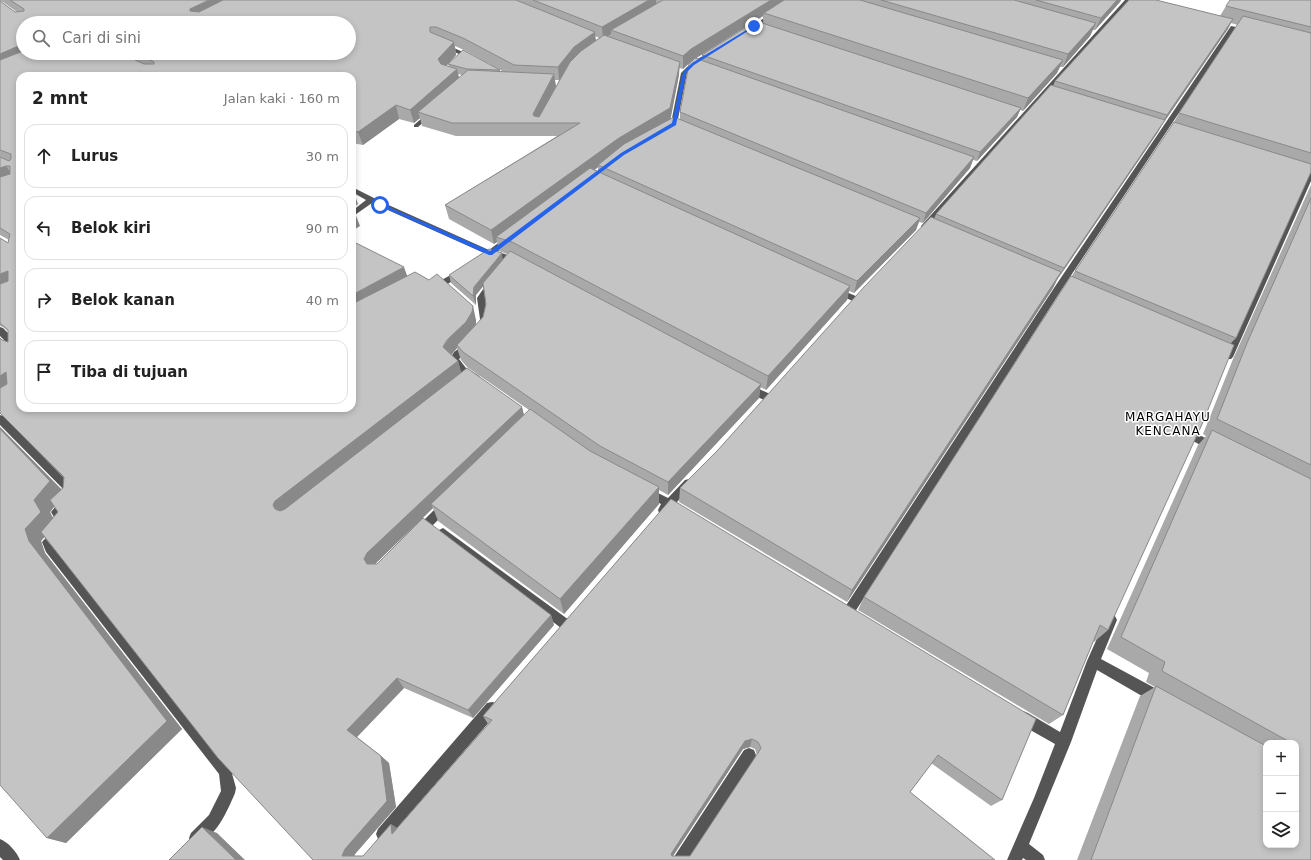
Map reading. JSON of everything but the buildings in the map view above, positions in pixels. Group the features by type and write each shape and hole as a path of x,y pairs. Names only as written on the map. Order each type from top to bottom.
{"street":[{"path":"742,34 796,0"},
{"path":"923,229 974,164 1045,93 1096,34 1128,0 1135,2"},
{"path":"1225,25 1240,29"},
{"path":"754,26 762,29"},
{"path":"849,612 1059,287 1233,27"},
{"path":"1089,31 1096,34"},
{"path":"436,42 461,55 476,60"},
{"path":"661,132 678,126 684,73 693,64 718,49"},
{"path":"693,64 701,67"},
{"path":"1056,68 1064,71"},
{"path":"677,70 684,73"},
{"path":"1045,93 1052,96"},
{"path":"416,126 437,108"},
{"path":"1016,113 1023,115"},
{"path":"1224,360 1309,174"},
{"path":"356,191 371,200 490,253 506,266 524,267"},
{"path":"356,212 371,200"},
{"path":"478,261 515,234"},
{"path":"484,384 468,377 454,360 457,354 468,346 482,329 484,318 481,296 506,266"},
{"path":"432,280 445,286 466,268"},
{"path":"826,286 855,299"},
{"path":"472,308 484,318"},
{"path":"0,330 16,347"},
{"path":"739,383 767,398"},
{"path":"0,419 72,490 72,496 56,512 65,524 48,542 50,548 225,771 229,788 219,812 214,820 189,845"},
{"path":"1188,451 1196,433 1222,450"},
{"path":"654,521 669,503 695,477"},
{"path":"636,485 685,513"},
{"path":"412,538 451,501"},
{"path":"428,522 565,624"},
{"path":"836,604 860,619"},
{"path":"1038,860 1017,854 1064,742 1093,661 1116,610"},
{"path":"554,636 574,613"},
{"path":"1093,661 1169,703"},
{"path":"377,842 502,697"},
{"path":"1010,710 1064,742"},
{"path":"679,860 749,755"},
{"path":"0,846 13,860"}],"district":[{"name":"MARGAHAYU KENCANA","path":"1168,424"}],"route":[{"path":"380,205 490,253 622,154 674,124 684,73 693,64 754,26"}]}
